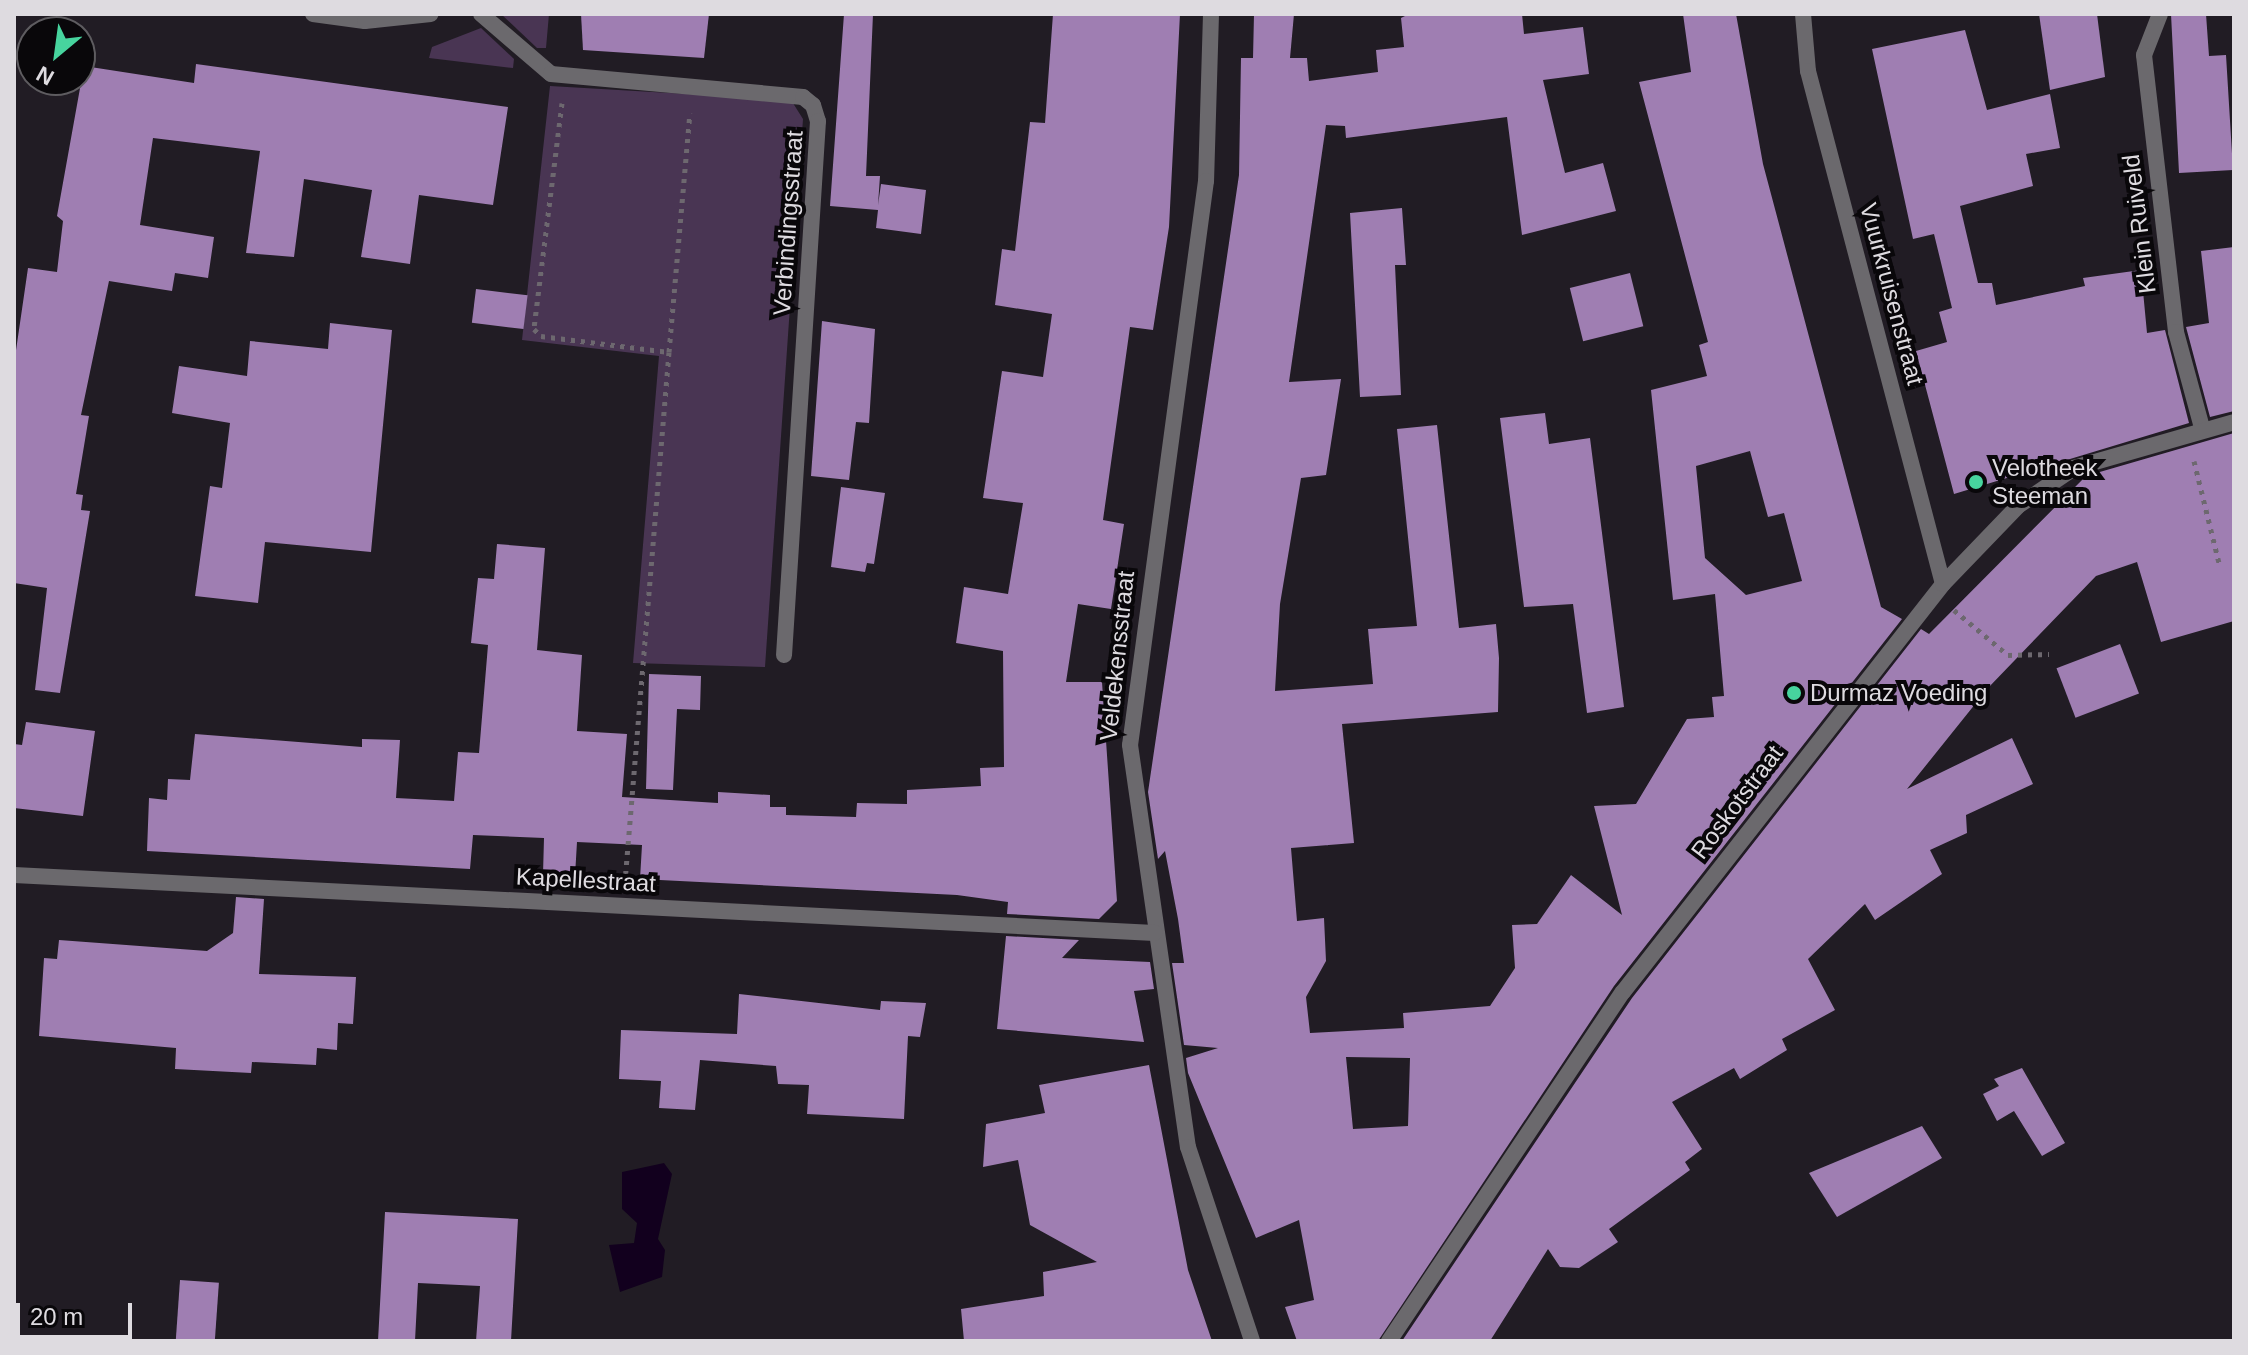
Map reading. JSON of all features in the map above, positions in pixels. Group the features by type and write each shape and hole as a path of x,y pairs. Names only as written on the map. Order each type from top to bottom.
{"street":[{"path":"313,14 365,21 431,14"},
{"name":"Verbindingsstraat","path":"481,14 551,74 565,78 803,97 818,121 784,655"},
{"name":"Veldekensstraat","path":"1211,14 1206,181 1132,697 1130,745 1188,1147 1252,1341"},
{"name":"Vuurkruisenstraat","path":"1803,14 1808,71 1939,589"},
{"name":"Klein Ruiveld","path":"2160,14 2144,55 2176,332 2202,428"},
{"name":"Roskotstraat","path":"1389,1341 1623,992 1939,589 2018,506 2063,475 2202,428 2234,422"},
{"name":"Kapellestraat","path":"14,875 1155,933"}],"path":[{"path":"565,78 534,329 541,336 669,352"},
{"path":"622,906 669,352 694,117 667,84"},
{"path":"2183,434 2219,563"},
{"path":"1939,589 2008,655 2049,654"}],"shaded area":[{"path":"501,14 549,14 546,48 537,48"},
{"path":"481,28 514,59 513,68 429,58 432,47"},
{"path":"550,86 791,100 803,119 765,667 633,663 659,356 522,340"},
{"path":"664,1163 672,1174 658,1239 665,1250 662,1277 620,1292 609,1245 634,1243 637,1223 622,1209 622,1172"}],"building":[{"path":"581,14 709,14 704,58 583,50"},
{"path":"844,14 873,14 866,176 880,176 878,205 881,184 926,190 921,234 876,228 878,210 830,206"},
{"path":"1053,14 1180,14 1169,227 1153,330 1130,327 1103,520 1124,524 1111,609 1078,604 1066,682 1102,682 1117,901 1099,919 1007,914 1008,902 957,895 640,879 642,845 577,842 575,876 543,874 544,838 473,835 470,869 147,851 149,798 167,800 168,779 190,780 195,734 362,747 362,739 400,740 396,798 454,801 458,752 479,753 488,645 471,643 478,578 494,579 497,544 545,548 537,650 582,655 577,731 627,734 622,797 718,803 718,792 770,795 770,807 786,807 786,815 856,817 857,803 907,804 907,790 981,786 980,768 1004,767 1003,651 956,643 964,587 1008,594 1023,503 983,498 1002,371 1043,377 1052,314 995,305 1002,249 1015,251 1030,122 1045,123"},
{"path":"1254,14 1294,14 1290,58 1307,58 1309,81 1378,72 1376,50 1404,47 1401,18 1409,14 1522,14 1524,34 1583,27 1589,74 1543,80 1565,173 1603,163 1616,211 1522,235 1507,117 1346,138 1345,126 1326,125 1289,382 1341,379 1326,475 1301,478 1280,604 1275,691 1373,684 1368,629 1417,626 1397,429 1437,425 1459,628 1496,624 1499,658 1498,712 1342,724 1354,843 1291,848 1297,921 1324,918 1326,961 1306,997 1310,1033 1404,1028 1403,1013 1490,1006 1515,968 1512,925 1537,924 1571,875 1622,915 1594,806 1636,804 1687,719 1714,717 1712,697 1724,696 1715,594 1673,600 1651,390 1707,376 1699,345 1708,342 1639,82 1691,72 1683,14 1736,14 1763,164 1881,607 1902,619 1614,986 1378,1341 1297,1341 1285,1307 1314,1300 1299,1220 1256,1238 1188,1073 1186,1058 1218,1048 1184,1045 1172,963 1184,963 1178,919 1165,851 1158,859 1148,792 1239,175 1241,58 1253,58","holes":["1750,451 1768,517 1784,513 1802,581 1746,595 1705,558 1696,466","1346,1057 1410,1058 1408,1126 1353,1129"]},
{"path":"2039,14 2097,14 2105,77 2050,90"},
{"path":"2171,14 2206,14 2209,56 2226,55 2233,170 2179,173"},
{"path":"1965,30 1987,110 2050,94 2060,148 2026,154 2033,186 1960,206 1978,283 1992,283 1996,305 2085,286 2083,278 2141,270 2147,333 2165,330 2189,423 1954,494 1916,351 1947,342 1939,312 1952,308 1934,234 1913,239 1872,49"},
{"path":"196,64 508,107 493,205 419,195 410,264 361,257 372,190 304,179 294,257 246,253 260,151 153,138 140,225 214,237 208,278 175,273 172,291 109,281 81,415 89,416 76,494 83,495 81,510 90,511 60,693 35,690 47,588 14,583 14,364 28,268 57,272 63,221 57,216 79,96 96,96 96,68 194,83"},
{"path":"1402,208 1406,265 1395,265 1401,395 1360,397 1350,213"},
{"path":"2234,247 2234,411 2210,417 2186,327 2209,323 2201,251"},
{"path":"1630,273 1643,326 1583,341 1570,288"},
{"path":"476,289 528,295 523,329 472,323"},
{"path":"822,321 875,329 869,423 856,422 849,480 811,476"},
{"path":"330,323 392,330 371,552 265,542 258,603 195,596 210,486 222,488 230,423 172,413 179,366 247,376 250,341 328,349"},
{"path":"1545,413 1549,444 1590,438 1624,707 1587,713 1573,604 1524,607 1500,418"},
{"path":"2234,433 2234,621 2161,642 2137,562 2096,576 1988,688 1907,789 2012,738 2033,784 1966,815 1967,833 1930,850 1942,874 1875,920 1865,904 1808,959 1835,1010 1782,1039 1787,1050 1740,1079 1734,1068 1672,1102 1702,1149 1685,1162 1690,1170 1609,1229 1618,1242 1579,1268 1560,1267 1548,1249 1490,1341 1402,1341 1632,998 1921,629 1929,634 2086,476"},
{"path":"841,487 885,493 874,564 867,563 865,572 831,567"},
{"path":"2120,644 2139,693 2076,718 2057,668"},
{"path":"649,674 701,676 700,710 677,709 673,790 646,789"},
{"path":"26,722 95,731 83,816 14,808 14,744 22,745"},
{"path":"236,897 264,899 259,974 356,977 353,1024 338,1023 337,1050 317,1048 316,1065 252,1062 251,1073 175,1069 176,1048 39,1036 44,958 57,959 59,940 207,951 233,933"},
{"path":"1006,936 1079,940 1062,958 1150,962 1154,989 1134,991 1144,1042 997,1029"},
{"path":"739,994 880,1010 881,1001 926,1003 920,1037 908,1036 904,1119 807,1114 809,1085 778,1084 776,1066 700,1060 695,1110 659,1108 661,1081 619,1079 621,1030 737,1034"},
{"path":"1149,1065 1188,1270 1212,1341 964,1341 961,1309 1044,1296 1043,1272 1097,1262 1030,1225 1018,1160 983,1167 986,1124 1045,1113 1039,1085"},
{"path":"2022,1068 2065,1143 2042,1156 2014,1111 1997,1121 1983,1094 1999,1086 1994,1079"},
{"path":"1922,1126 1942,1158 1837,1217 1809,1173"},
{"path":"385,1212 518,1219 511,1341 476,1341 480,1286 418,1283 415,1341 378,1341"},
{"path":"180,1280 219,1283 215,1341 176,1341"}],"place":[{"name":"Velotheek Steeman","path":"1976,482"},
{"name":"Durmaz Voeding","path":"1794,693"}]}
